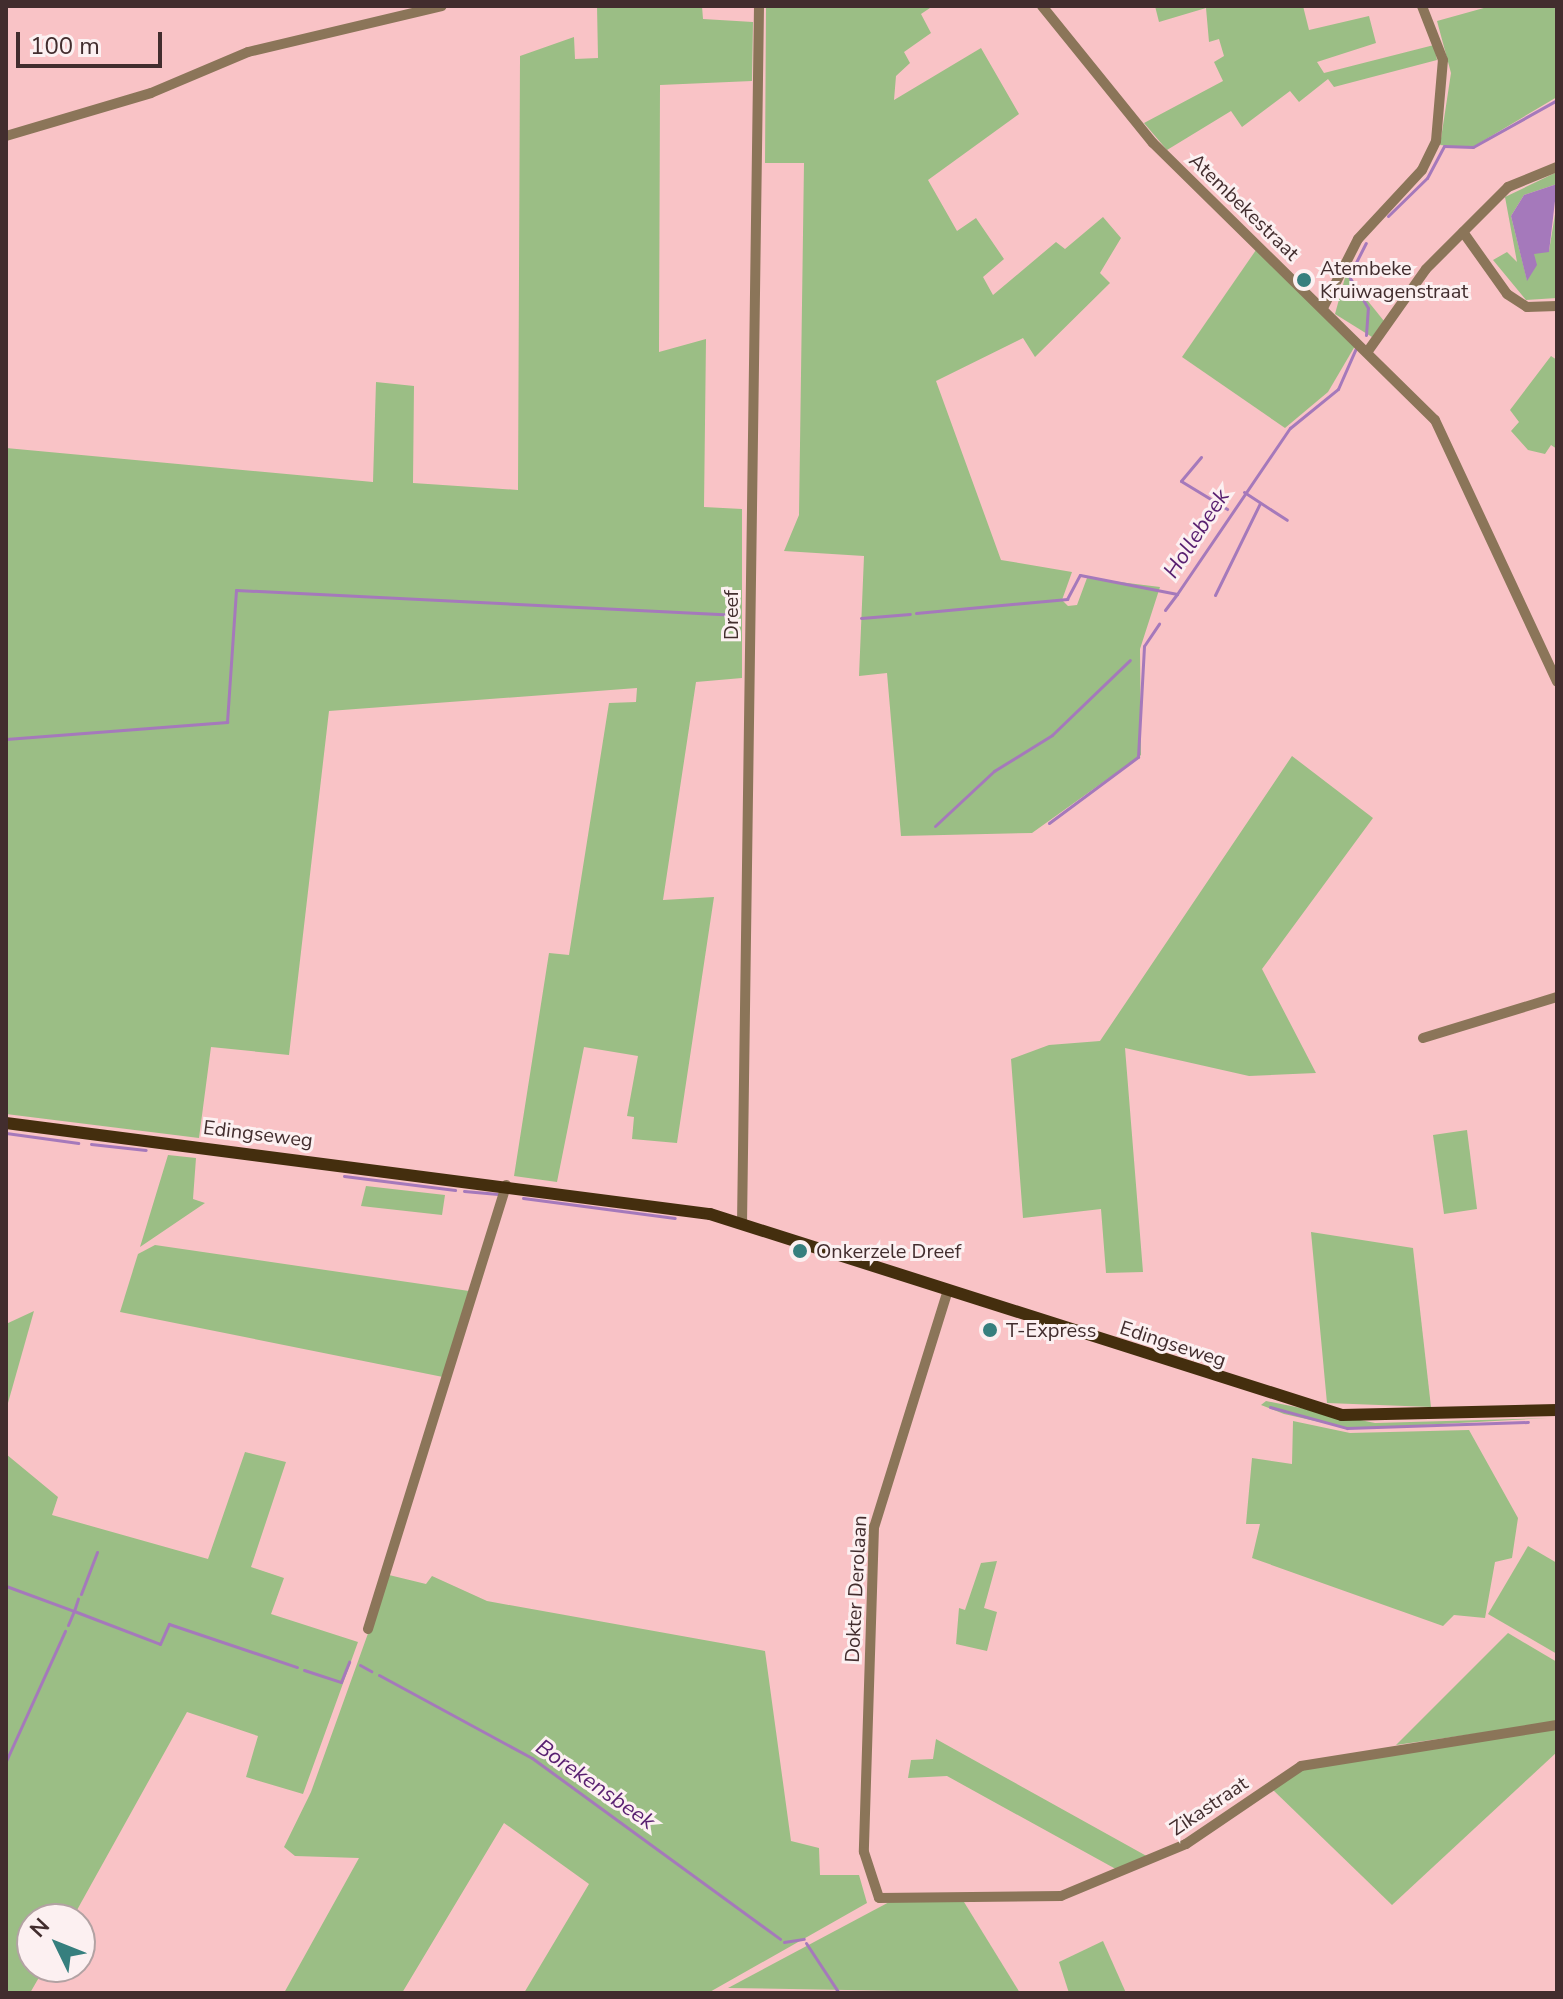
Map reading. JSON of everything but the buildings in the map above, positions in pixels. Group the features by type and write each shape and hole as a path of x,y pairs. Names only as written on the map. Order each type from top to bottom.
{"main road":[{"name":"Edingseweg","path":"6,1123 657,1204 742,1224 1307,1408 1384,1418 1557,1410"}],"street":[{"path":"6,136 151,93 248,52 442,6"},
{"name":"Dreef","path":"742,1224 759,6"},
{"name":"Atembekestraat","path":"1042,6 1153,143 1435,420 1557,682"},
{"path":"1323,308 1358,239 1422,170 1436,141 1443,60 1422,6"},
{"path":"1368,351 1426,269 1508,187 1557,167"},
{"path":"1463,232 1507,294 1527,307 1557,306"},
{"path":"1423,1038 1557,997"},
{"path":"368,1629 506,1185"},
{"name":"Dokter Derolaan","path":"879,1898 864,1852 875,1518 948,1290"},
{"name":"Zikastraat","path":"879,1898 1061,1896 1186,1844 1301,1766 1557,1725"}],"green space":[{"path":"597,6 702,6 703,19 753,22 752,81 660,85 659,352 706,339 704,507 742,509 742,678 696,682 663,900 714,897 677,1143 632,1139 634,1117 627,1116 638,1056 584,1047 557,1182 514,1176 549,953 569,955 609,703 636,702 637,688 329,711 289,1055 211,1047 199,1138 6,1114 6,448 373,482 376,382 414,386 413,483 518,490 520,56 574,37 575,59 598,58"},
{"path":"766,6 933,6 921,14 931,33 904,52 910,63 896,76 894,100 981,48 1019,114 928,180 957,231 976,218 1004,259 983,277 993,295 1056,242 1065,249 1103,217 1121,238 1100,273 1110,283 1035,357 1023,338 936,381 1001,560 1072,572 1062,600 1068,606 1077,605 1087,578 1160,587 1140,649 1141,755 1032,833 901,836 887,673 859,676 864,556 784,551 799,515 804,163 765,163"},
{"path":"1155,6 1303,6 1309,30 1369,16 1376,43 1317,62 1324,73 1434,45 1437,60 1334,87 1328,79 1299,102 1290,91 1242,127 1231,111 1167,150 1144,123 1223,81 1214,62 1224,56 1219,39 1209,42 1206,8 1159,22"},
{"path":"1491,6 1557,6 1557,97 1471,148 1440,145 1451,73 1437,21"},
{"path":"1557,172 1557,184 1524,195 1511,216 1527,280 1534,253 1549,251 1557,202 1557,298 1526,300 1493,260 1507,252 1517,262 1505,197"},
{"path":"1256,250 1355,346 1328,392 1285,428 1182,357"},
{"path":"1346,274 1384,321 1372,337 1335,314"},
{"path":"1551,356 1557,360 1557,449 1551,445 1545,454 1528,450 1511,431 1519,422 1510,410"},
{"path":"1292,756 1373,818 1262,969 1316,1073 1249,1076 1125,1048 1143,1272 1106,1273 1101,1209 1023,1218 1011,1059 1049,1045 1100,1041"},
{"path":"1467,1130 1477,1209 1444,1214 1433,1135"},
{"path":"168,1155 196,1158 193,1199 205,1203 140,1247"},
{"path":"366,1186 445,1195 442,1215 361,1206"},
{"path":"1311,1232 1413,1248 1431,1407 1327,1403"},
{"path":"155,1245 469,1291 443,1377 120,1312 138,1254"},
{"path":"34,1311 6,1410 6,1324"},
{"path":"1266,1401 1375,1423 1548,1418 1351,1429 1284,1414 1261,1405"},
{"path":"1293,1421 1350,1433 1469,1430 1518,1518 1512,1558 1495,1562 1485,1618 1454,1615 1443,1626 1252,1558 1260,1524 1246,1524 1252,1458 1292,1464"},
{"path":"245,1452 286,1462 251,1567 284,1578 271,1614 358,1642 303,1794 246,1777 258,1736 187,1712 81,1903 16,1903 16,1983 36,1983 30,1993 6,1993 6,1454 58,1497 52,1515 208,1559"},
{"path":"1528,1546 1557,1563 1557,1654 1488,1614"},
{"path":"997,1561 984,1608 997,1612 987,1651 956,1644 959,1608 965,1610 981,1563"},
{"path":"389,1575 426,1584 432,1576 487,1601 765,1651 791,1841 819,1848 820,1875 859,1875 867,1903 708,1993 524,1993 589,1884 504,1823 402,1993 284,1993 359,1858 295,1856 284,1847 311,1792"},
{"path":"1508,1633 1557,1662 1557,1722 1396,1745"},
{"path":"1557,1729 1557,1752 1392,1905 1272,1789 1300,1770"},
{"path":"936,1739 1152,1859 1123,1873 947,1776 908,1778 911,1760 933,1759"},
{"path":"893,1900 964,1902 1020,1993 728,1988"},
{"path":"1103,1941 1126,1993 1069,1993 1059,1962"}],"shaded area":[{"path":"1557,184 1549,252 1534,254 1537,265 1527,281 1511,216 1524,195"}],"waterway":[{"name":"Hollebeek","path":"1388,216 1427,178 1444,146 1473,147 1557,100"},
{"name":"Hollebeek","path":"1366,243 1349,276 1368,308 1366,335"},
{"name":"Hollebeek","path":"916,613 1067,599 1080,575 1177,594 1290,428 1338,389 1356,348"},
{"path":"1201,457 1181,481 1227,509"},
{"path":"1244,492 1287,520"},
{"path":"1215,595 1260,503"},
{"path":"6,739 227,722 236,590 738,615"},
{"path":"1165,610 1177,594"},
{"name":"Hollebeek","path":"861,618 910,614"},
{"path":"1049,823 1138,757 1144,646 1159,624"},
{"path":"935,826 994,771 1052,735 1130,660"},
{"path":"6,1133 78,1143"},
{"path":"91,1144 146,1150"},
{"path":"344,1176 455,1190"},
{"path":"464,1191 498,1194"},
{"path":"523,1198 675,1218"},
{"path":"1270,1407 1347,1428 1528,1422"},
{"path":"81,1594 97,1552"},
{"path":"6,1586 74,1611 78,1599"},
{"name":"Borekensbeek","path":"68,1625 74,1611 160,1644 169,1624 297,1667"},
{"name":"Borekensbeek","path":"6,1761 65,1631"},
{"name":"Borekensbeek","path":"304,1670 341,1682 349,1662"},
{"name":"Borekensbeek","path":"360,1665 371,1671"},
{"name":"Borekensbeek","path":"379,1675 532,1758 780,1939"},
{"name":"Borekensbeek","path":"784,1942 804,1939"},
{"name":"Borekensbeek","path":"806,1943 839,1993"}],"place":[{"name":"Atembeke Kruiwagenstraat","path":"1304,280"},
{"name":"Onkerzele Dreef","path":"800,1251"},
{"name":"T-Express","path":"990,1330"}]}
